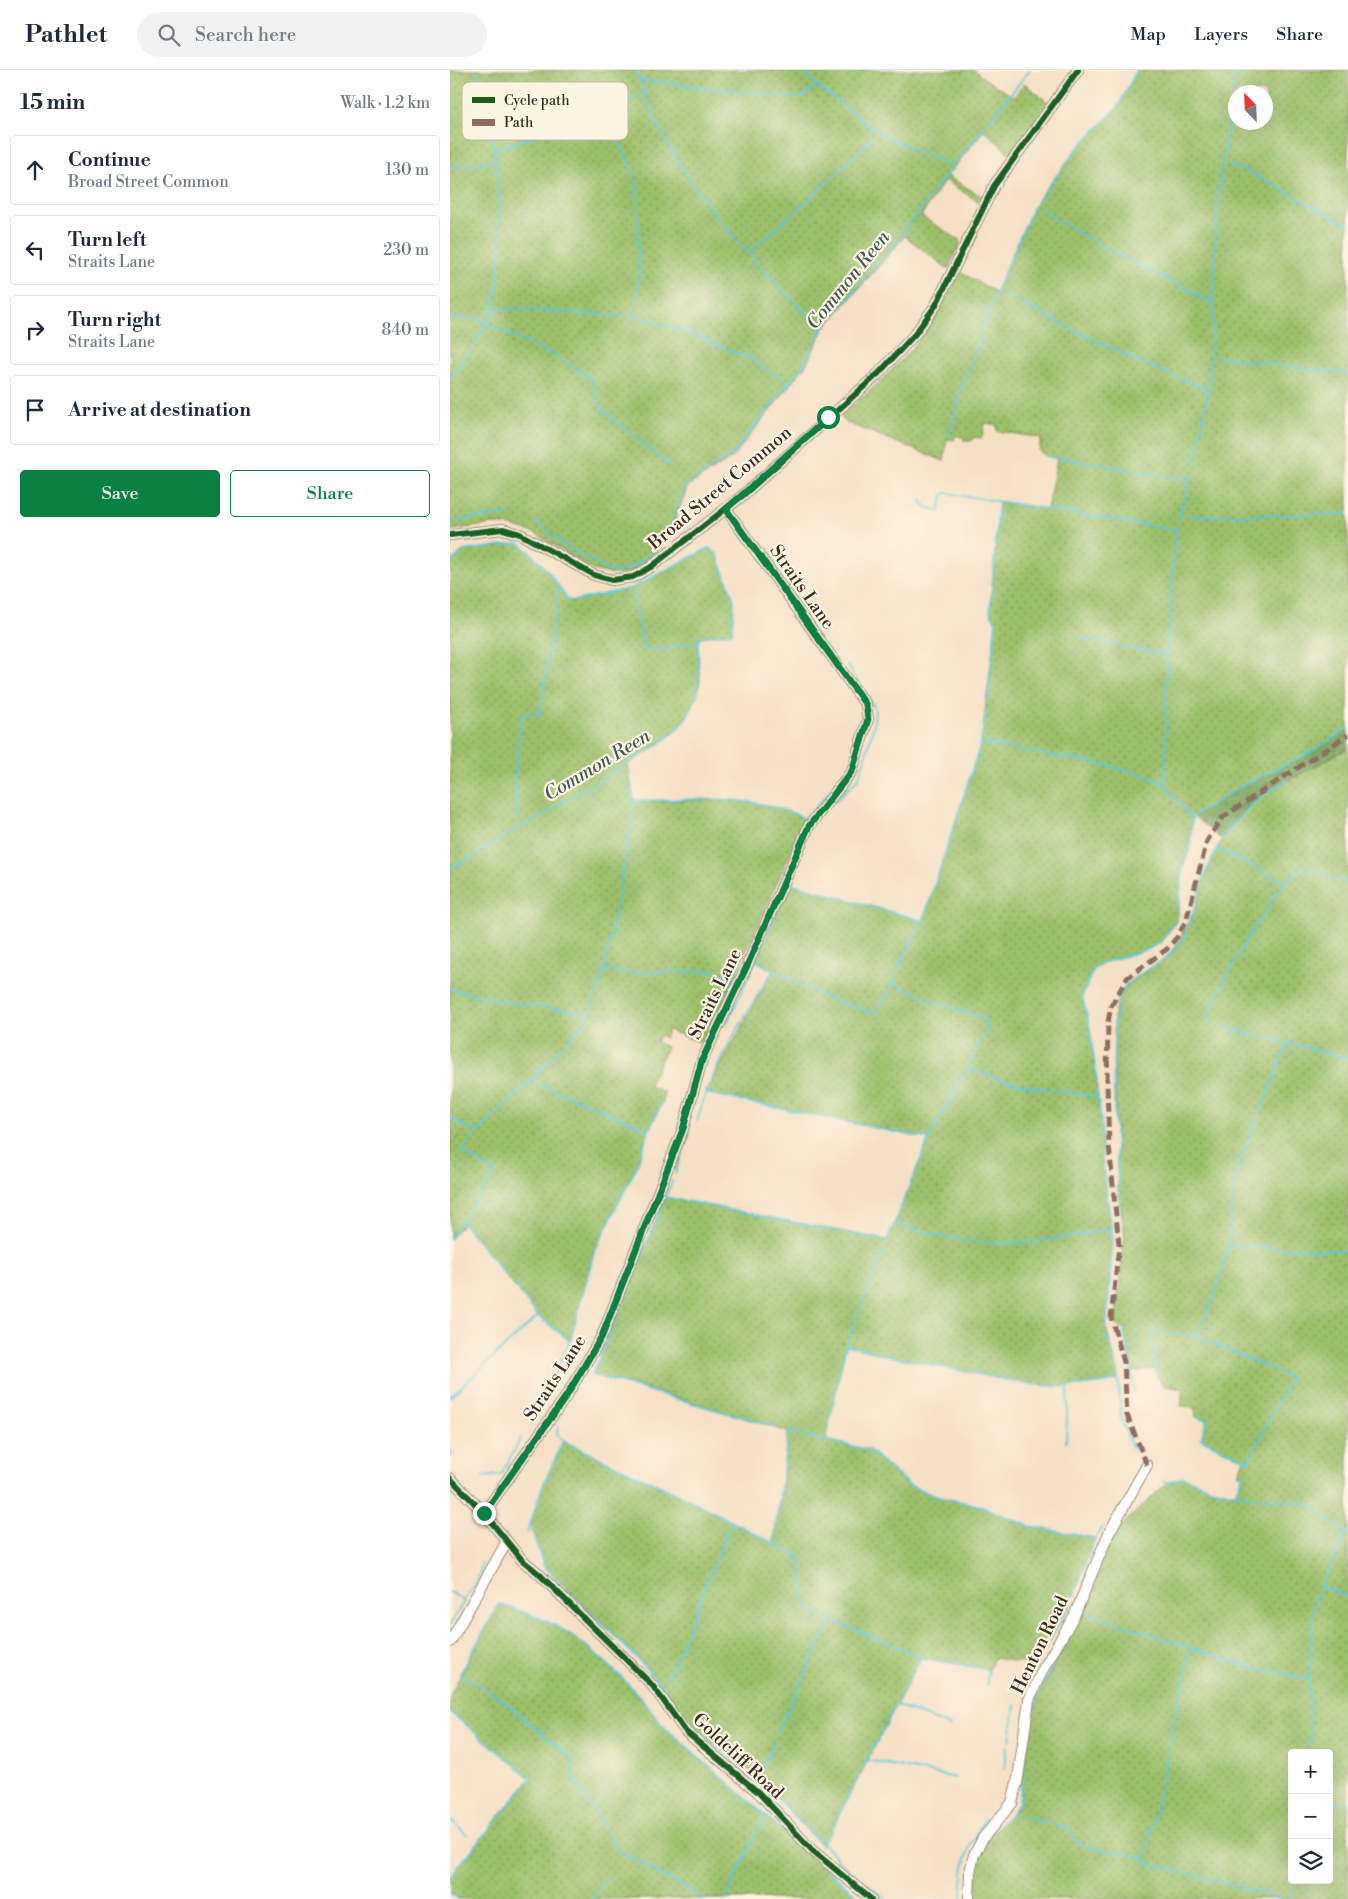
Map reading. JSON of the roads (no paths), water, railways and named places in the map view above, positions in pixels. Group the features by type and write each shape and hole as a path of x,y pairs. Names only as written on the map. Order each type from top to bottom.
{"street":[{"name":"Broad Street Common","path":"450,534 503,529 520,534 594,575 612,580 634,577 651,567 726,509 878,374 916,334 936,305 994,186 1078,70"},
{"name":"Straits Lane","path":"484,1513 567,1395 602,1336 683,1129 702,1060 746,968 809,826 852,771 868,719 866,705 726,509"},
{"name":"Henton Road","path":"970,1899 970,1872 974,1855 982,1838 1012,1803 1018,1778 1029,1700 1042,1671 1074,1616 1109,1534 1147,1465"},
{"name":"Goldcliff Road","path":"450,1478 484,1513 506,1543 652,1685 686,1732 758,1792 812,1850 871,1899"},
{"path":"450,1642 506,1543"}],"waterway":[{"path":"475,70 479,82"},
{"path":"636,70 668,145 689,179 738,242 822,329"},
{"path":"802,70 817,85 876,131 915,151 953,166"},
{"name":"Common Reen","path":"535,521 570,549 613,573 629,568 653,552 670,528 686,485 731,456 804,365 823,326 886,255 953,166 1030,70"},
{"path":"950,433 962,386 996,292 1033,208 1076,150 1116,110 1137,70"},
{"path":"1194,466 1201,433 1210,367 1218,198 1236,70"},
{"path":"639,80 797,98 805,96 817,85"},
{"path":"628,103 643,94"},
{"path":"749,253 829,181 872,138"},
{"path":"450,380 485,327 493,308 500,254 500,222 493,140"},
{"path":"492,150 524,140"},
{"path":"619,140 637,183 639,271 635,316"},
{"path":"450,167 494,162"},
{"path":"1230,165 1247,171 1348,225"},
{"path":"1042,210 1103,247 1212,302"},
{"path":"1005,296 1137,361 1208,390"},
{"path":"493,308 635,316 692,334 752,360 790,384"},
{"path":"450,319 474,317 565,361 594,381 596,397 604,411 670,466"},
{"path":"1218,357 1348,374"},
{"path":"1046,456 1189,480"},
{"path":"1179,519 1191,475"},
{"path":"921,501 926,507 939,511 943,495 947,493 1176,530"},
{"path":"995,546 999,502"},
{"path":"450,521 509,514"},
{"path":"1189,516 1348,514"},
{"path":"1165,784 1167,655 1176,527"},
{"path":"450,563 463,551 519,543 546,569 568,600 574,601 632,588 709,548 717,554 734,600 732,633 701,636 698,643"},
{"path":"988,701 996,622 990,612 995,554"},
{"path":"518,828 515,780 521,714 540,714 559,586"},
{"path":"632,588 644,649 657,650 698,643"},
{"path":"1081,639 1167,655"},
{"name":"Common Reen","path":"450,869 649,751 674,732 687,717 695,699 698,681 698,643"},
{"path":"835,801 859,778 874,726 875,708 847,665"},
{"path":"897,971 923,921 981,743 986,709"},
{"path":"1192,820 1195,815 1241,786 1309,753 1348,729"},
{"path":"981,743 1110,766 1143,775 1165,784 1192,820 1189,851 1183,867 1177,920 1161,942 1148,949 1102,963 1094,968 1082,996 1090,1029 1097,1082"},
{"path":"450,1239 495,1172 462,1152 477,1133 507,1105 586,1022 604,970 633,816 634,801 629,776"},
{"path":"1222,840 1237,820 1257,799 1287,781"},
{"path":"801,831 806,819 830,791"},
{"path":"634,801 700,799 744,801 786,810 806,819"},
{"path":"1120,1202 1114,1092 1117,1004 1122,990 1132,979 1165,959 1178,946 1188,928 1204,878 1218,846"},
{"path":"1217,849 1284,882"},
{"path":"1212,1024 1205,1020 1209,1010 1249,936 1284,882 1298,870 1307,869"},
{"path":"1311,871 1348,883"},
{"path":"779,911 790,880"},
{"path":"789,883 923,921"},
{"path":"726,1025 775,918"},
{"path":"756,961 831,1000 874,1013 878,1011 895,976"},
{"path":"604,970 628,973 711,971 735,979"},
{"path":"722,1007 739,970"},
{"path":"697,1121 711,1081 729,1043 773,971"},
{"path":"665,1197 887,1241 929,1139 989,1027 983,1018 936,1003 892,983"},
{"path":"450,989 511,1003 582,1012"},
{"path":"1222,1027 1348,1058"},
{"path":"1196,1336 1216,1292 1228,1246 1234,1185 1240,1161 1288,1043"},
{"path":"969,1069 985,1075 1049,1090 1098,1097"},
{"path":"530,1080 649,1130"},
{"path":"1097,1090 1102,1131 1102,1161"},
{"path":"705,1093 929,1139"},
{"path":"532,1422 570,1341 594,1252 636,1168 649,1130 663,1101"},
{"path":"450,1118 476,1132"},
{"path":"675,1174 690,1132"},
{"path":"1103,1168 1113,1241 1106,1328"},
{"path":"672,1181 592,1375 777,1427"},
{"path":"463,1223 507,1277"},
{"path":"895,1224 949,1238 998,1243 1047,1240 1112,1229"},
{"path":"1228,1246 1348,1251"},
{"path":"827,1431 846,1345 883,1252"},
{"path":"513,1283 538,1316 570,1341"},
{"path":"450,1397 538,1316"},
{"path":"1123,1327 1129,1351 1134,1390"},
{"path":"1157,1377 1151,1332 1196,1336 1291,1378 1248,1461 1201,1439 1207,1420 1196,1417"},
{"path":"1107,1336 1117,1367 1121,1418 1133,1450"},
{"path":"846,1345 907,1360 1025,1383 1078,1386 1118,1380"},
{"path":"1066,1443 1068,1388"},
{"path":"558,1426 557,1434 563,1441 690,1500 800,1557 803,1593 807,1606 811,1611 921,1657 989,1670 986,1685"},
{"path":"774,1542 788,1432 869,1450 909,1485 938,1497 977,1505 1029,1526 1095,1538"},
{"path":"483,1477 501,1475 521,1438"},
{"path":"527,1534 542,1488 563,1441"},
{"path":"450,1452 453,1455"},
{"path":"1235,1494 1243,1475 1238,1474"},
{"path":"1164,1480 1167,1483 1183,1477 1210,1488 1247,1496 1309,1504 1345,1533"},
{"path":"668,1679 732,1521"},
{"path":"530,1525 544,1566 640,1661 668,1694"},
{"path":"1109,1546 1121,1526"},
{"path":"1040,1656 1070,1606 1095,1538 1103,1527"},
{"path":"1310,1749 1309,1679 1314,1603 1320,1586 1348,1531"},
{"path":"450,1625 479,1575 482,1563"},
{"path":"1320,1586 1348,1597"},
{"path":"450,1592 464,1601"},
{"path":"1000,1825 1014,1812 1019,1802 1028,1735 1038,1696 1087,1598"},
{"path":"705,1899 618,1851 598,1815 582,1793 573,1774 574,1760 497,1696 460,1674 499,1604 553,1625 582,1642 632,1688 662,1725 861,1899"},
{"path":"1082,1611 1249,1667 1309,1679"},
{"path":"777,1733 832,1621"},
{"path":"1191,1648 1145,1858 1147,1863 1282,1899"},
{"path":"862,1769 921,1657"},
{"path":"896,1705 950,1726"},
{"path":"1010,1740 1015,1705"},
{"path":"450,1712 531,1778 450,1877"},
{"path":"686,1718 706,1738 764,1785 851,1872 886,1899"},
{"path":"757,1780 774,1742"},
{"path":"1005,1768 1007,1746"},
{"path":"867,1760 956,1778"},
{"path":"821,1845 830,1833 858,1776"},
{"path":"1333,1802 1348,1803"},
{"path":"1333,1811 1338,1802"},
{"path":"1024,1816 1069,1828 1077,1842 1083,1846 1145,1858"},
{"path":"726,1899 759,1827 767,1817"},
{"path":"962,1899 966,1857 985,1819"},
{"path":"450,1820 467,1835"},
{"path":"592,1899 606,1878"},
{"path":"1290,1899 1297,1884"},
{"path":"450,1893 458,1899"}]}
